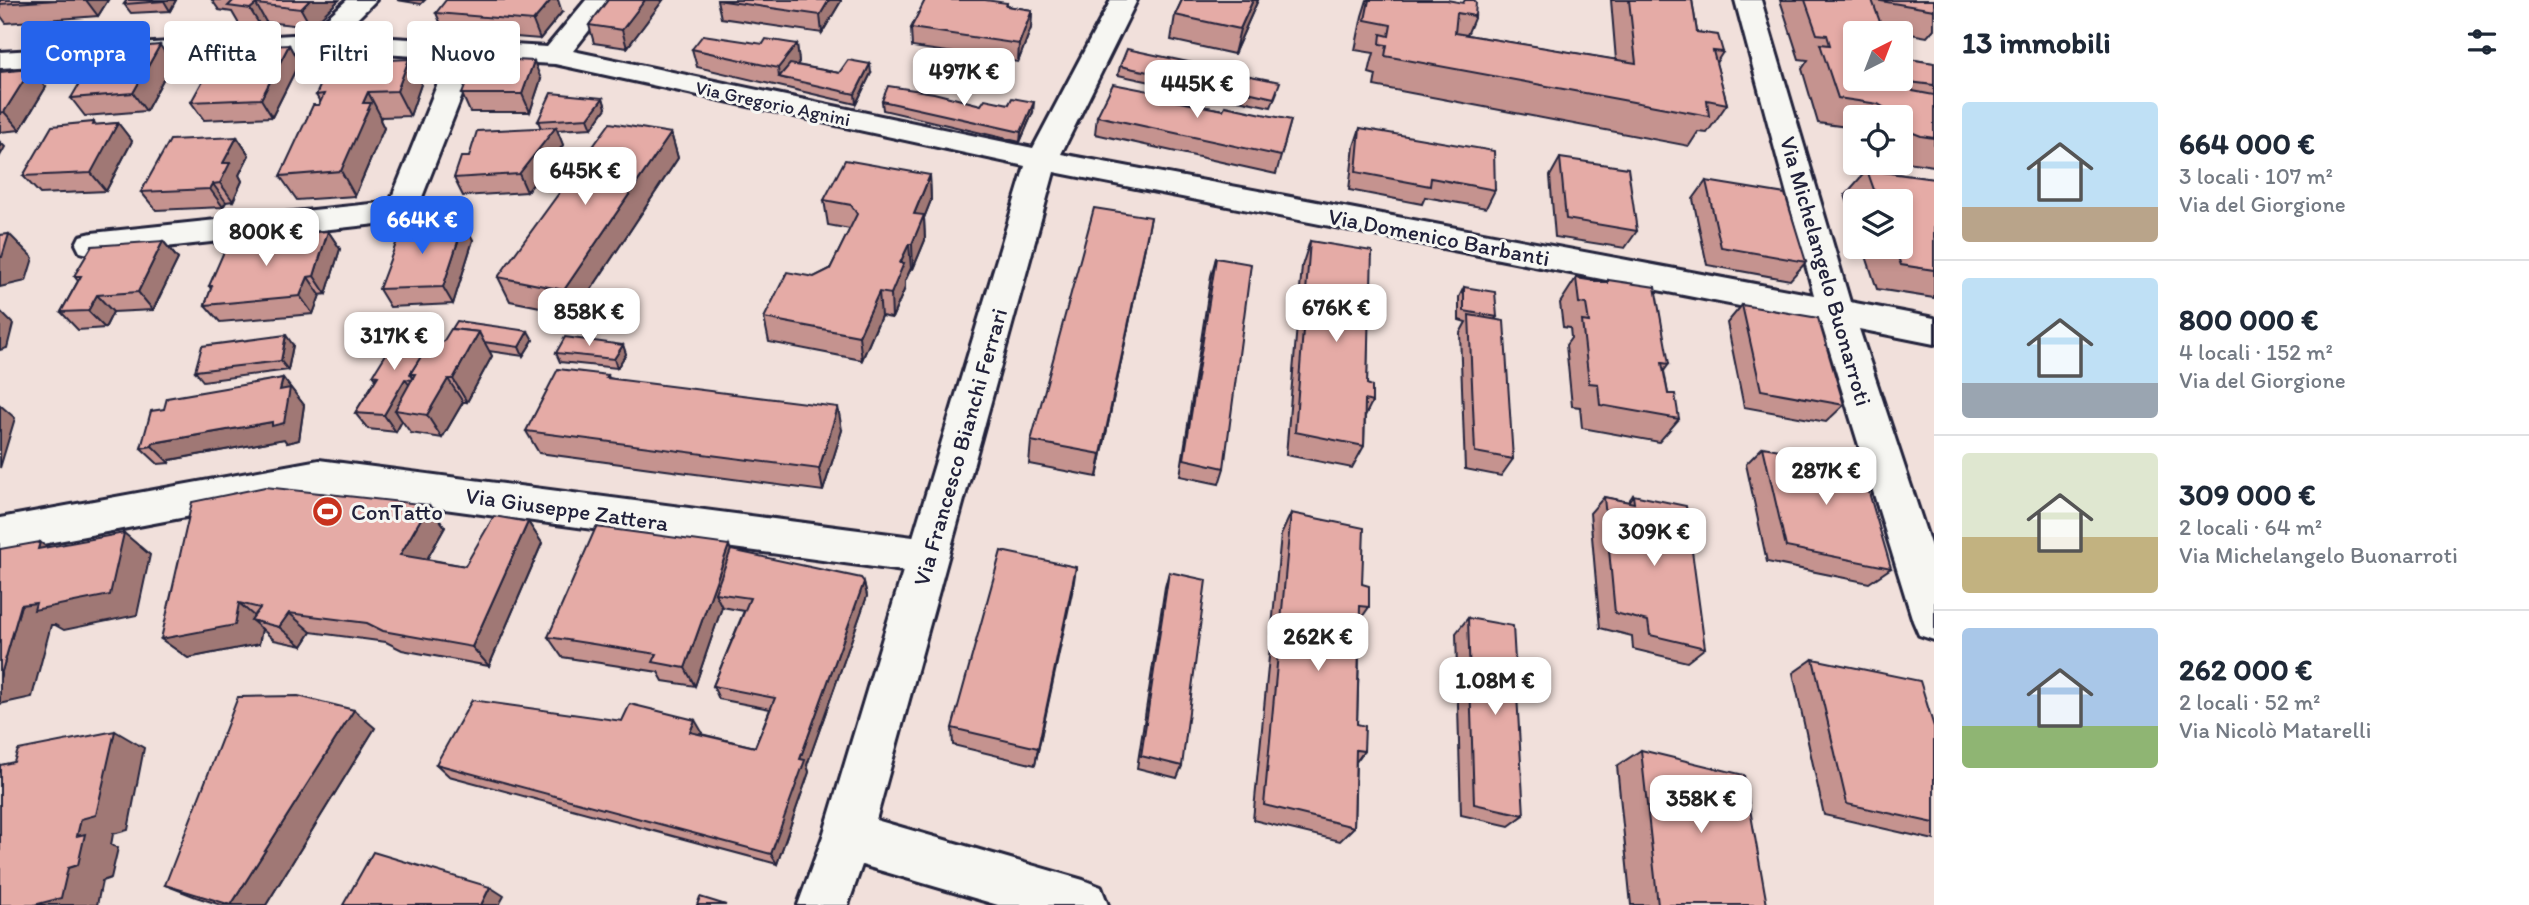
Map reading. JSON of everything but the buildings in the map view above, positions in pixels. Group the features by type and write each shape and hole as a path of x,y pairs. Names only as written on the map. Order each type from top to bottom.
{"street":[{"path":"340,21 363,0"},
{"path":"555,56 600,0"},
{"name":"Via Francesco Bianchi Ferrari","path":"823,905 847,836 1042,160 1124,0"},
{"name":"Via Michelangelo Buonarroti","path":"1748,0 1836,313 1934,621"},
{"name":"Via Gregorio Agnini","path":"0,60 295,43"},
{"name":"Via Gregorio Agnini","path":"520,53 555,56 1042,160"},
{"path":"92,244 402,212 452,84"},
{"name":"Via Domenico Barbanti","path":"1042,160 1934,331"},
{"name":"Via Giuseppe Zattera","path":"0,535 319,476 929,557"},
{"path":"847,836 1083,905"}],"place":[{"name":"ConTatto","path":"328,512"}]}
